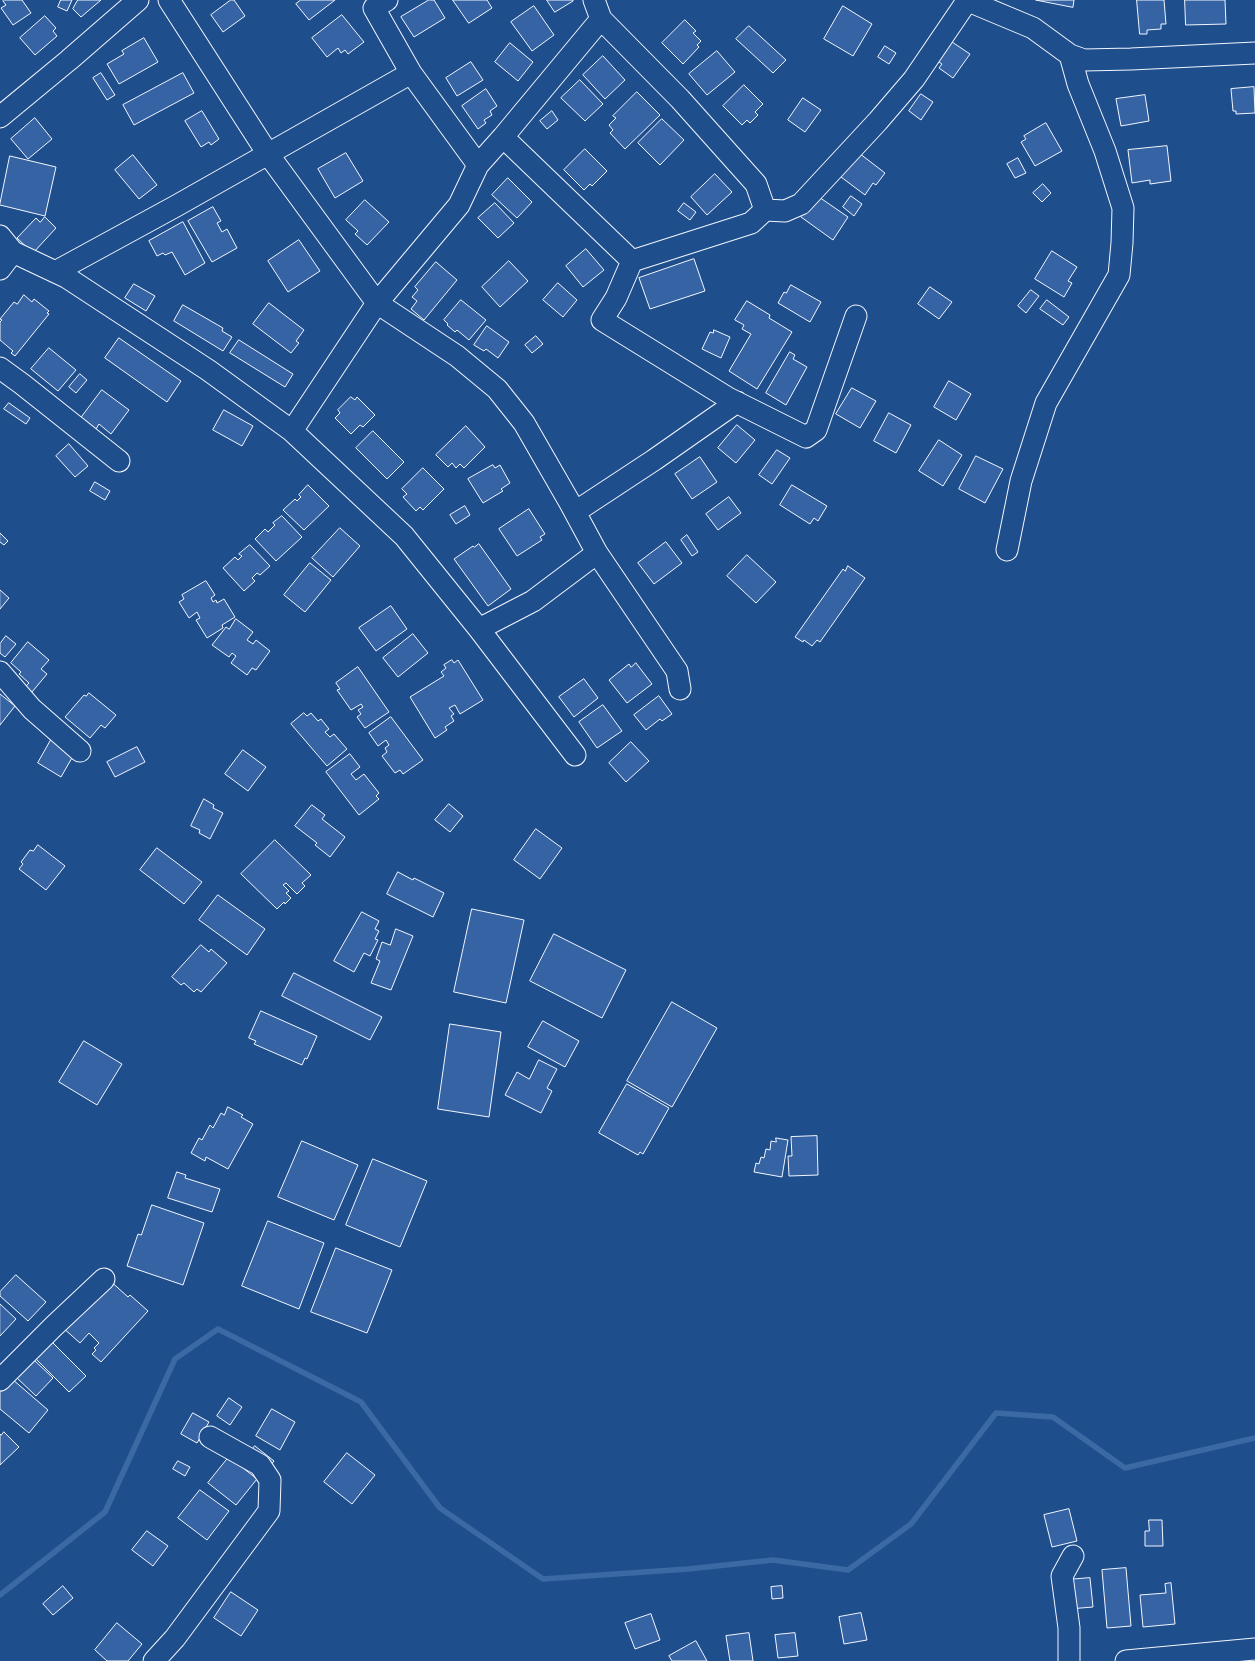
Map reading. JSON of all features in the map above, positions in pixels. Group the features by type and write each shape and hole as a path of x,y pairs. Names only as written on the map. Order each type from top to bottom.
{"street":[{"path":"0,117 70,60 138,0"},
{"path":"168,0 268,154 377,302 457,356 497,389 524,423 597,553 677,670 680,689"},
{"path":"856,316 816,430 806,438 737,402 602,320 616,298 632,261 752,223 765,210 785,211 802,204 914,79 966,0 1033,28 1070,55 1084,60 1255,53"},
{"path":"376,3 412,73 478,165"},
{"path":"292,431 377,302 459,205 478,165 503,138 597,9 756,184 765,210"},
{"path":"1008,550 1021,480 1046,403 1119,275 1123,208 1105,151 1078,84 1070,55"},
{"path":"55,272 412,73"},
{"path":"503,138 632,261"},
{"path":"0,269 7,244 66,277 208,370 292,431 404,536 479,629 575,755"},
{"path":"0,368 119,461"},
{"path":"575,512 737,402"},
{"path":"479,629 533,600 597,553"},
{"path":"0,672 32,709 80,751"},
{"path":"0,1380 104,1279"},
{"path":"154,1661 175,1638 269,1511 270,1480 260,1465 210,1437"},
{"path":"1068,1661 1069,1628 1062,1576 1073,1556"},
{"path":"1126,1661 1255,1649"}],"building":[{"path":"4,0 22,0 31,13 13,25 1,8 6,5"},
{"path":"61,0 72,0 67,11 58,7"},
{"path":"78,0 101,0 81,17 73,9"},
{"path":"231,0 234,0 245,16 223,32 211,15"},
{"path":"301,0 335,0 309,20 296,4"},
{"path":"429,0 434,0 445,18 414,37 401,17"},
{"path":"453,0 487,0 492,8 469,23"},
{"path":"547,0 573,0 573,1 555,12"},
{"path":"1036,0 1074,0 1073,7"},
{"path":"1137,0 1164,0 1166,24 1161,24 1161,29 1147,30 1147,34 1140,34"},
{"path":"1185,0 1225,0 1226,24 1186,25"},
{"path":"534,6 554,35 532,51 511,22"},
{"path":"843,6 872,24 853,56 824,39"},
{"path":"342,15 364,42 348,54 345,50 341,53 338,48 327,57 312,38"},
{"path":"45,16 56,28 53,31 57,36 35,55 20,38"},
{"path":"685,20 696,31 693,33 701,41 697,45 699,47 683,64 662,43"},
{"path":"749,26 786,60 773,73 736,39"},
{"path":"144,38 158,62 119,84 107,64 124,54 122,51"},
{"path":"949,40 970,54 953,78 939,68 942,64 936,60"},
{"path":"510,43 533,62 518,81 495,62"},
{"path":"885,46 896,53 889,64 878,57"},
{"path":"717,51 735,72 707,95 689,74"},
{"path":"603,56 625,80 605,99 583,75"},
{"path":"471,62 483,80 457,96 446,78"},
{"path":"101,73 115,95 107,100 93,78"},
{"path":"183,73 194,93 134,125 123,105"},
{"path":"580,80 603,104 585,121 561,98"},
{"path":"744,85 763,104 755,112 758,115 750,123 747,120 742,125 723,106"},
{"path":"1254,87 1255,113 1236,114 1236,111 1233,111 1231,89"},
{"path":"486,89 497,106 490,111 492,115 484,120 486,123 478,129 462,106"},
{"path":"637,92 660,115 625,149 610,133 613,130 609,125 616,118 613,116"},
{"path":"921,94 933,102 921,120 909,111"},
{"path":"1145,95 1149,121 1121,126 1116,99"},
{"path":"803,98 821,110 805,132 788,120"},
{"path":"202,111 219,139 211,145 209,142 201,147 185,121"},
{"path":"552,111 558,120 547,129 540,121"},
{"path":"35,118 52,139 28,159 11,139"},
{"path":"662,119 684,140 660,165 638,143"},
{"path":"1046,123 1062,151 1035,166 1021,142 1026,139 1024,136"},
{"path":"1167,146 1171,181 1150,184 1150,180 1132,183 1128,150"},
{"path":"585,149 607,171 592,186 590,184 584,190 564,170"},
{"path":"855,150 885,173 876,185 873,183 865,195 837,174"},
{"path":"346,153 363,181 335,198 318,169"},
{"path":"133,155 157,185 139,199 115,170"},
{"path":"10,156 56,167 45,216 0,205"},
{"path":"1018,158 1026,173 1015,178 1007,164"},
{"path":"715,174 732,192 707,215 691,197"},
{"path":"508,178 532,202 517,218 492,195"},
{"path":"1043,184 1051,193 1042,202 1033,193"},
{"path":"816,195 848,217 833,240 801,217"},
{"path":"851,196 862,204 854,216 843,207"},
{"path":"365,200 389,222 367,245 355,234 358,231 346,220"},
{"path":"495,203 514,223 498,238 478,218"},
{"path":"684,203 696,212 690,220 678,211"},
{"path":"213,207 221,221 217,223 222,232 227,229 237,248 212,262 188,221"},
{"path":"45,217 56,228 33,253 17,238 36,218 40,222"},
{"path":"183,222 205,263 185,275 172,252 157,256 149,241"},
{"path":"299,240 320,271 288,292 268,261"},
{"path":"586,249 604,270 583,287 566,266"},
{"path":"1052,251 1077,267 1068,281 1072,283 1064,297 1035,279"},
{"path":"694,259 705,291 650,309 639,278"},
{"path":"509,261 528,281 500,307 482,287"},
{"path":"436,262 457,280 424,320 411,309 417,301 412,297 418,290 415,287"},
{"path":"558,283 577,300 563,317 543,300"},
{"path":"134,284 155,296 146,311 125,298"},
{"path":"791,285 821,302 810,322 778,303 784,292 786,293"},
{"path":"930,287 952,302 939,319 918,304"},
{"path":"1031,290 1039,296 1026,313 1018,306"},
{"path":"24,295 32,302 34,299 49,311 47,313 49,314 15,356 11,353 13,351 0,340 0,322 2,320 0,319 14,302 17,304"},
{"path":"461,300 486,320 469,340 457,330 455,332 444,320"},
{"path":"1047,300 1069,317 1063,325 1040,309"},
{"path":"747,301 770,315 769,318 792,332 757,389 729,371 751,334 742,329 744,325 735,320"},
{"path":"269,303 304,330 296,341 299,343 291,353 253,324"},
{"path":"183,305 223,328 222,331 232,337 223,351 174,321"},
{"path":"487,326 509,342 498,358 486,349 484,351 474,345"},
{"path":"714,330 730,337 721,358 702,349 710,332 713,333"},
{"path":"536,336 543,344 532,353 525,345"},
{"path":"119,338 181,381 167,402 105,358"},
{"path":"239,340 293,374 285,387 230,353"},
{"path":"49,348 76,370 58,391 31,369"},
{"path":"790,352 795,355 793,359 807,367 786,405 766,393"},
{"path":"80,374 87,380 76,393 69,387"},
{"path":"949,381 971,394 956,420 934,407"},
{"path":"852,388 876,401 860,428 836,414"},
{"path":"102,390 129,410 111,434 99,424 96,429 81,418"},
{"path":"351,397 355,400 357,397 375,415 363,427 360,425 351,434 335,418 340,413 338,410"},
{"path":"9,403 30,418 26,424 4,409"},
{"path":"224,410 253,426 242,446 213,430"},
{"path":"889,413 911,425 896,453 874,441"},
{"path":"737,425 755,440 736,463 718,448"},
{"path":"466,426 485,447 464,468 460,464 456,468 452,463 448,467 436,455"},
{"path":"373,431 404,462 387,479 356,448"},
{"path":"939,440 962,455 943,486 919,471"},
{"path":"69,444 88,466 75,477 56,456"},
{"path":"777,450 790,458 772,484 759,475"},
{"path":"976,456 1003,469 985,503 959,489"},
{"path":"700,457 717,482 692,499 675,474"},
{"path":"493,465 495,468 500,465 510,483 501,489 503,491 483,503 468,479"},
{"path":"423,468 444,489 423,510 420,507 416,511 403,497 407,494 402,489"},
{"path":"95,482 110,491 105,500 90,491"},
{"path":"308,485 329,506 304,530 283,510 295,499 297,501 301,497 299,495"},
{"path":"792,485 827,506 818,521 814,518 810,524 780,505"},
{"path":"729,497 741,513 718,530 706,514"},
{"path":"465,506 470,515 456,524 450,515"},
{"path":"529,509 545,534 540,537 542,540 517,556 499,529"},
{"path":"282,516 302,537 276,561 255,539 265,529 268,532 275,525 273,523"},
{"path":"340,528 360,546 333,577 312,558"},
{"path":"0,533 8,541 4,545 0,542"},
{"path":"687,535 698,552 692,556 681,540"},
{"path":"666,542 682,563 654,584 638,563"},
{"path":"479,544 511,589 488,606 454,559"},
{"path":"250,545 270,566 260,575 257,573 252,578 255,581 244,591 223,568 235,557 238,560 242,556 239,554"},
{"path":"747,555 776,582 756,603 727,576"},
{"path":"310,563 331,580 305,612 284,595"},
{"path":"848,566 865,578 820,642 817,640 812,646 804,640 803,642 795,637 843,569 845,571"},
{"path":"206,581 215,595 211,598 213,602 216,600 217,603 224,599 235,617 222,625 223,628 207,638 196,620 200,618 197,612 189,618 179,602 184,599 182,595"},
{"path":"0,590 9,598 0,609"},
{"path":"391,606 407,629 376,651 359,628"},
{"path":"236,619 253,632 247,640 253,644 256,640 270,651 256,670 252,668 247,675 231,663 236,656 232,653 229,657 212,645 226,627 229,629"},
{"path":"413,634 428,653 398,677 383,658"},
{"path":"6,636 16,644 5,657 0,653 0,644"},
{"path":"28,642 49,660 41,669 47,674 32,692 25,687 29,683 11,663"},
{"path":"452,660 454,663 458,660 483,700 460,714 455,705 449,708 454,714 451,716 454,721 445,727 447,730 435,738 410,697 444,676 441,672 446,668 444,665"},
{"path":"636,663 652,684 627,703 609,680 629,664 631,667"},
{"path":"358,667 389,712 365,728 357,717 361,714 358,710 363,707 361,704 351,710 337,690 340,689 336,683"},
{"path":"584,679 598,698 574,717 559,697"},
{"path":"89,693 116,715 105,728 101,725 90,738 65,717 84,695 86,696"},
{"path":"0,694 15,706 0,725"},
{"path":"659,696 672,714 662,721 660,719 646,730 634,715"},
{"path":"603,705 622,731 597,748 579,722"},
{"path":"304,713 307,716 311,713 318,721 321,719 329,729 325,732 330,737 334,734 347,749 327,766 291,724"},
{"path":"391,717 423,760 403,774 400,770 395,773 382,756 387,752 385,748 389,745 386,740 378,746 369,733"},
{"path":"51,740 62,746 61,749 73,756 61,777 38,763"},
{"path":"631,742 649,761 626,782 609,763"},
{"path":"137,747 145,762 115,777 107,762"},
{"path":"243,750 266,767 248,791 225,774"},
{"path":"350,754 360,767 351,774 356,780 364,774 379,793 376,796 379,799 359,815 326,772"},
{"path":"204,799 214,805 213,808 223,813 210,839 199,833 200,830 191,826"},
{"path":"449,804 463,816 450,832 435,820"},
{"path":"312,805 325,815 322,819 345,837 330,857 315,845 317,843 295,826"},
{"path":"536,829 562,848 540,879 514,860"},
{"path":"275,840 311,875 302,883 305,886 297,894 286,883 283,885 289,891 286,893 291,898 277,909 241,874"},
{"path":"38,845 65,866 46,890 19,869 23,864 21,862 30,850 33,851"},
{"path":"157,848 202,882 184,904 140,870"},
{"path":"398,872 444,893 433,917 387,894"},
{"path":"218,895 265,929 247,955 199,920"},
{"path":"472,909 524,920 506,1003 454,992"},
{"path":"362,912 379,921 375,929 379,931 375,939 378,940 370,956 364,953 354,972 334,961"},
{"path":"396,929 413,936 391,990 371,983 380,961 376,959 382,942 390,945"},
{"path":"554,934 626,970 602,1018 530,981"},
{"path":"201,945 209,952 211,949 227,963 201,992 197,989 194,992 184,983 181,985 172,977"},
{"path":"294,973 382,1017 370,1040 282,996"},
{"path":"672,1002 717,1028 672,1107 627,1081"},
{"path":"261,1011 317,1036 307,1059 305,1058 302,1065 254,1044 256,1041 249,1038"},
{"path":"543,1021 579,1041 565,1067 528,1047"},
{"path":"450,1024 501,1032 489,1117 438,1109"},
{"path":"84,1041 122,1064 97,1105 59,1082"},
{"path":"539,1060 557,1069 547,1088 552,1091 541,1113 505,1095 517,1072 529,1079"},
{"path":"627,1084 669,1108 643,1154 640,1152 638,1155 599,1133"},
{"path":"228,1107 243,1115 241,1117 253,1124 228,1169 206,1157 205,1161 191,1153 199,1138 202,1140 210,1125 213,1128 221,1113 224,1115"},
{"path":"817,1136 818,1175 789,1176 788,1156 792,1156 791,1137"},
{"path":"776,1138 788,1140 782,1177 754,1172 756,1163 759,1164 761,1157 764,1158 766,1149 770,1150 771,1141 776,1142"},
{"path":"302,1141 358,1165 334,1220 278,1197"},
{"path":"373,1159 427,1181 400,1247 346,1225"},
{"path":"177,1172 186,1175 185,1178 220,1189 212,1212 168,1198"},
{"path":"152,1205 204,1223 183,1285 127,1266 138,1234 141,1235"},
{"path":"268,1221 324,1243 299,1309 242,1286"},
{"path":"336,1248 392,1270 367,1333 311,1312"},
{"path":"16,1275 46,1302 28,1321 0,1296 0,1292"},
{"path":"107,1278 128,1297 130,1295 148,1311 101,1362 92,1354 96,1350 94,1348 99,1343 89,1333 80,1343 62,1327"},
{"path":"0,1304 16,1319 0,1336"},
{"path":"51,1341 86,1376 69,1392 34,1357"},
{"path":"33,1359 53,1378 36,1396 16,1377"},
{"path":"12,1379 48,1410 29,1433 0,1409 0,1393"},
{"path":"229,1398 242,1407 230,1425 217,1416"},
{"path":"272,1409 295,1422 280,1450 256,1436"},
{"path":"193,1413 209,1422 197,1443 181,1434"},
{"path":"4,1432 19,1447 0,1465 0,1434"},
{"path":"255,1446 274,1461 268,1469 248,1454"},
{"path":"347,1453 375,1475 352,1504 324,1482"},
{"path":"229,1457 257,1479 236,1505 208,1483"},
{"path":"178,1461 190,1467 185,1476 173,1469"},
{"path":"200,1490 229,1511 207,1540 178,1518"},
{"path":"1069,1509 1077,1541 1052,1547 1044,1515"},
{"path":"1149,1520 1162,1520 1163,1546 1145,1546 1145,1531 1149,1531"},
{"path":"147,1531 168,1546 153,1566 132,1550"},
{"path":"1126,1568 1131,1626 1107,1628 1102,1570"},
{"path":"1090,1578 1093,1607 1069,1609 1066,1580"},
{"path":"1171,1583 1175,1624 1143,1627 1140,1595 1166,1593 1165,1584"},
{"path":"63,1586 73,1598 53,1615 43,1604"},
{"path":"782,1586 783,1598 772,1599 771,1587"},
{"path":"231,1592 258,1610 241,1636 214,1618"},
{"path":"861,1613 867,1640 844,1644 839,1617"},
{"path":"651,1614 660,1640 635,1649 625,1623"},
{"path":"117,1623 142,1644 128,1661 107,1661 95,1650"},
{"path":"749,1633 753,1661 730,1661 726,1636"},
{"path":"795,1633 798,1656 778,1658 775,1635"},
{"path":"696,1641 707,1661 672,1661 669,1656"}],"waterway":[{"path":"0,1595 105,1512 175,1359 218,1329 361,1402 440,1508 543,1579 688,1569 773,1560 848,1570 911,1524 996,1413 1053,1417 1125,1468 1255,1438"}]}
